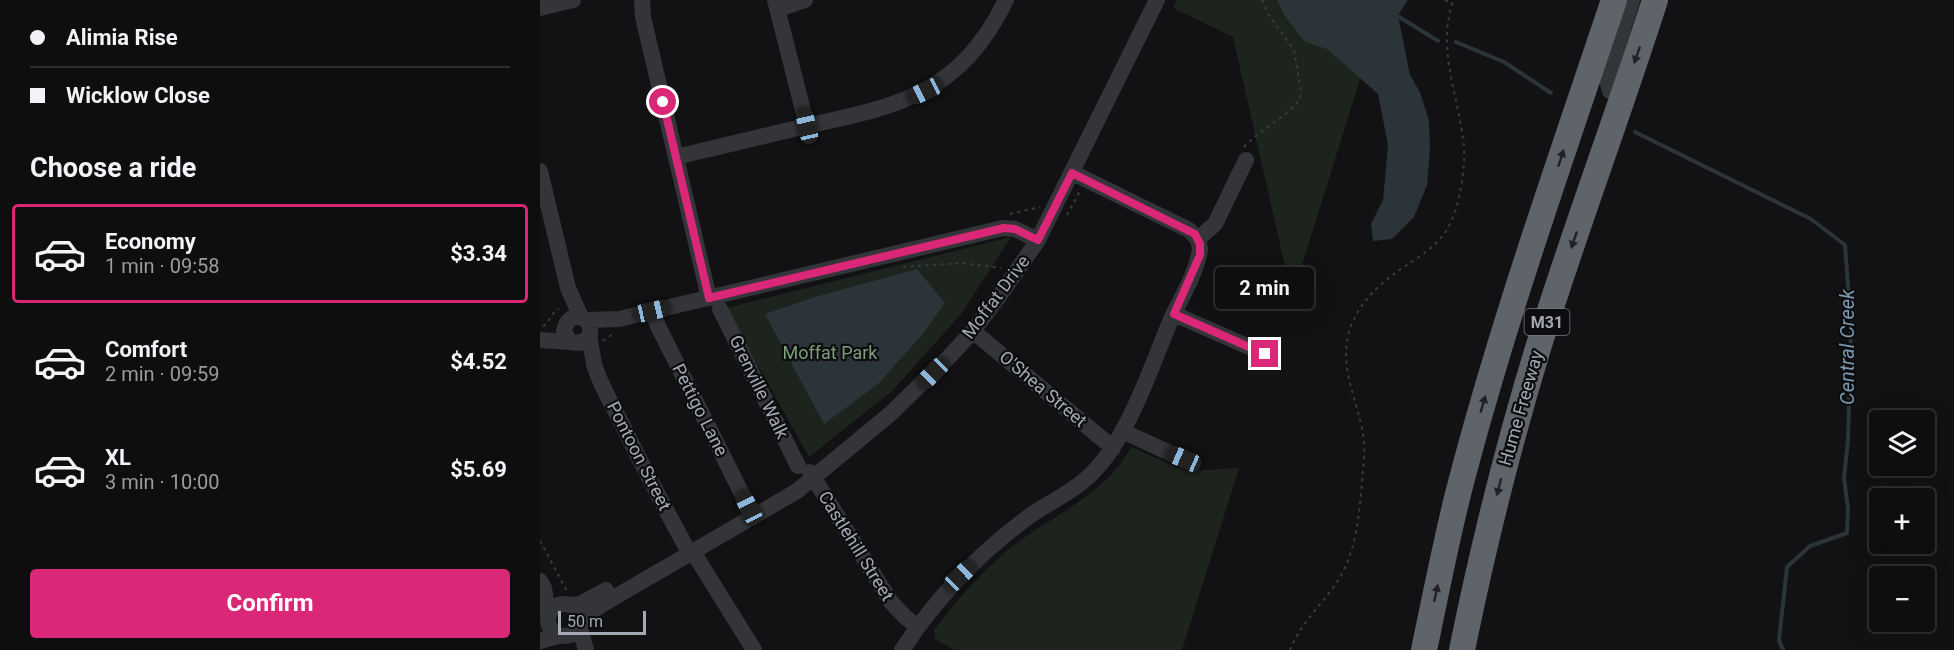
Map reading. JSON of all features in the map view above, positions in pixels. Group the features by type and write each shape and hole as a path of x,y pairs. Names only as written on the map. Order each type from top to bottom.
{"highway":[{"name":"Hume Freeway","path":"1425,650 1458,495 1483,403 1534,239 1614,0"},
{"name":"Hume Freeway","path":"1462,650 1481,557 1505,461 1539,344 1655,0"}],"street":[{"path":"540,8 573,0"},
{"path":"629,0 642,8"},
{"path":"805,0 777,4 807,126"},
{"path":"676,157 890,106 933,85 960,65 989,30 1006,0"},
{"name":"Moffat Drive","path":"580,624 592,611 749,508 807,472 834,460 890,415 973,331 1038,240 1157,0"},
{"path":"1623,96 1610,91 1607,80 1632,0"},
{"name":"Grenville Walk","path":"642,8 676,157 715,303 807,472"},
{"path":"1198,239 1215,224 1244,155"},
{"path":"540,171 578,330"},
{"path":"902,650 930,610 984,553 1026,519 1088,478 1113,448 1200,255 1198,239 1189,230 1072,173"},
{"path":"540,339 652,311 715,303 1004,228 1015,229 1038,240"},
{"name":"Pettigo Lane","path":"652,311 749,508"},
{"path":"1174,314 1265,354"},
{"name":"Pontoon Street","path":"578,330 629,439 689,549 754,650"},
{"name":"O'Shea Street","path":"973,331 1113,448"},
{"path":"1122,431 1184,459"},
{"name":"Moffat Drive","path":"568,605 589,600 783,501 807,472"},
{"name":"Castlehill Street","path":"807,472 891,602 918,627"},
{"path":"542,584 558,600 578,612 585,650"},
{"path":"542,584 545,621 550,630 585,650"},
{"path":"545,621 554,607 568,605"},
{"path":"540,640 573,634 580,624"}],"path":[{"path":"1244,155 1256,134 1295,105 1300,96 1300,79 1294,50 1268,14 1262,0"},
{"path":"1290,650 1302,627 1343,571 1354,538 1364,452 1346,362 1351,325 1360,308 1373,292 1439,239 1450,224 1459,196 1464,140 1453,95 1448,56 1447,33 1452,2 1445,0"}],"green space":[{"path":"1177,0 1396,0 1376,28 1292,297 1233,37 1173,8"},
{"name":"Moffat Park","path":"1011,237 962,313 892,391 809,457 726,308"},
{"path":"1131,447 1186,471 1239,468 1182,650 954,650 935,639 934,630 988,568 1025,537 1092,492 1120,464"}],"shaded area":[{"path":"1277,0 1408,0 1398,15 1410,75 1420,92 1429,121 1430,150 1427,185 1414,217 1392,239 1373,241 1371,224 1383,200 1388,145 1378,94 1327,49 1305,42 1284,15"},
{"path":"917,269 945,303 921,336 878,384 824,424 765,314 815,297"}],"waterway":[{"name":"Central Creek","path":"1393,13 1438,41"},
{"name":"Central Creek","path":"1456,42 1504,62 1551,93"},
{"name":"Central Creek","path":"1635,132 1811,219 1845,245 1851,327 1848,440 1844,478 1848,509 1847,533 1810,546 1787,567 1779,640 1783,650"}],"route":[{"path":"663,102 709,298 1004,228 1024,232 1038,240 1072,173 1195,234 1200,244 1200,255 1174,314 1265,354"}]}
